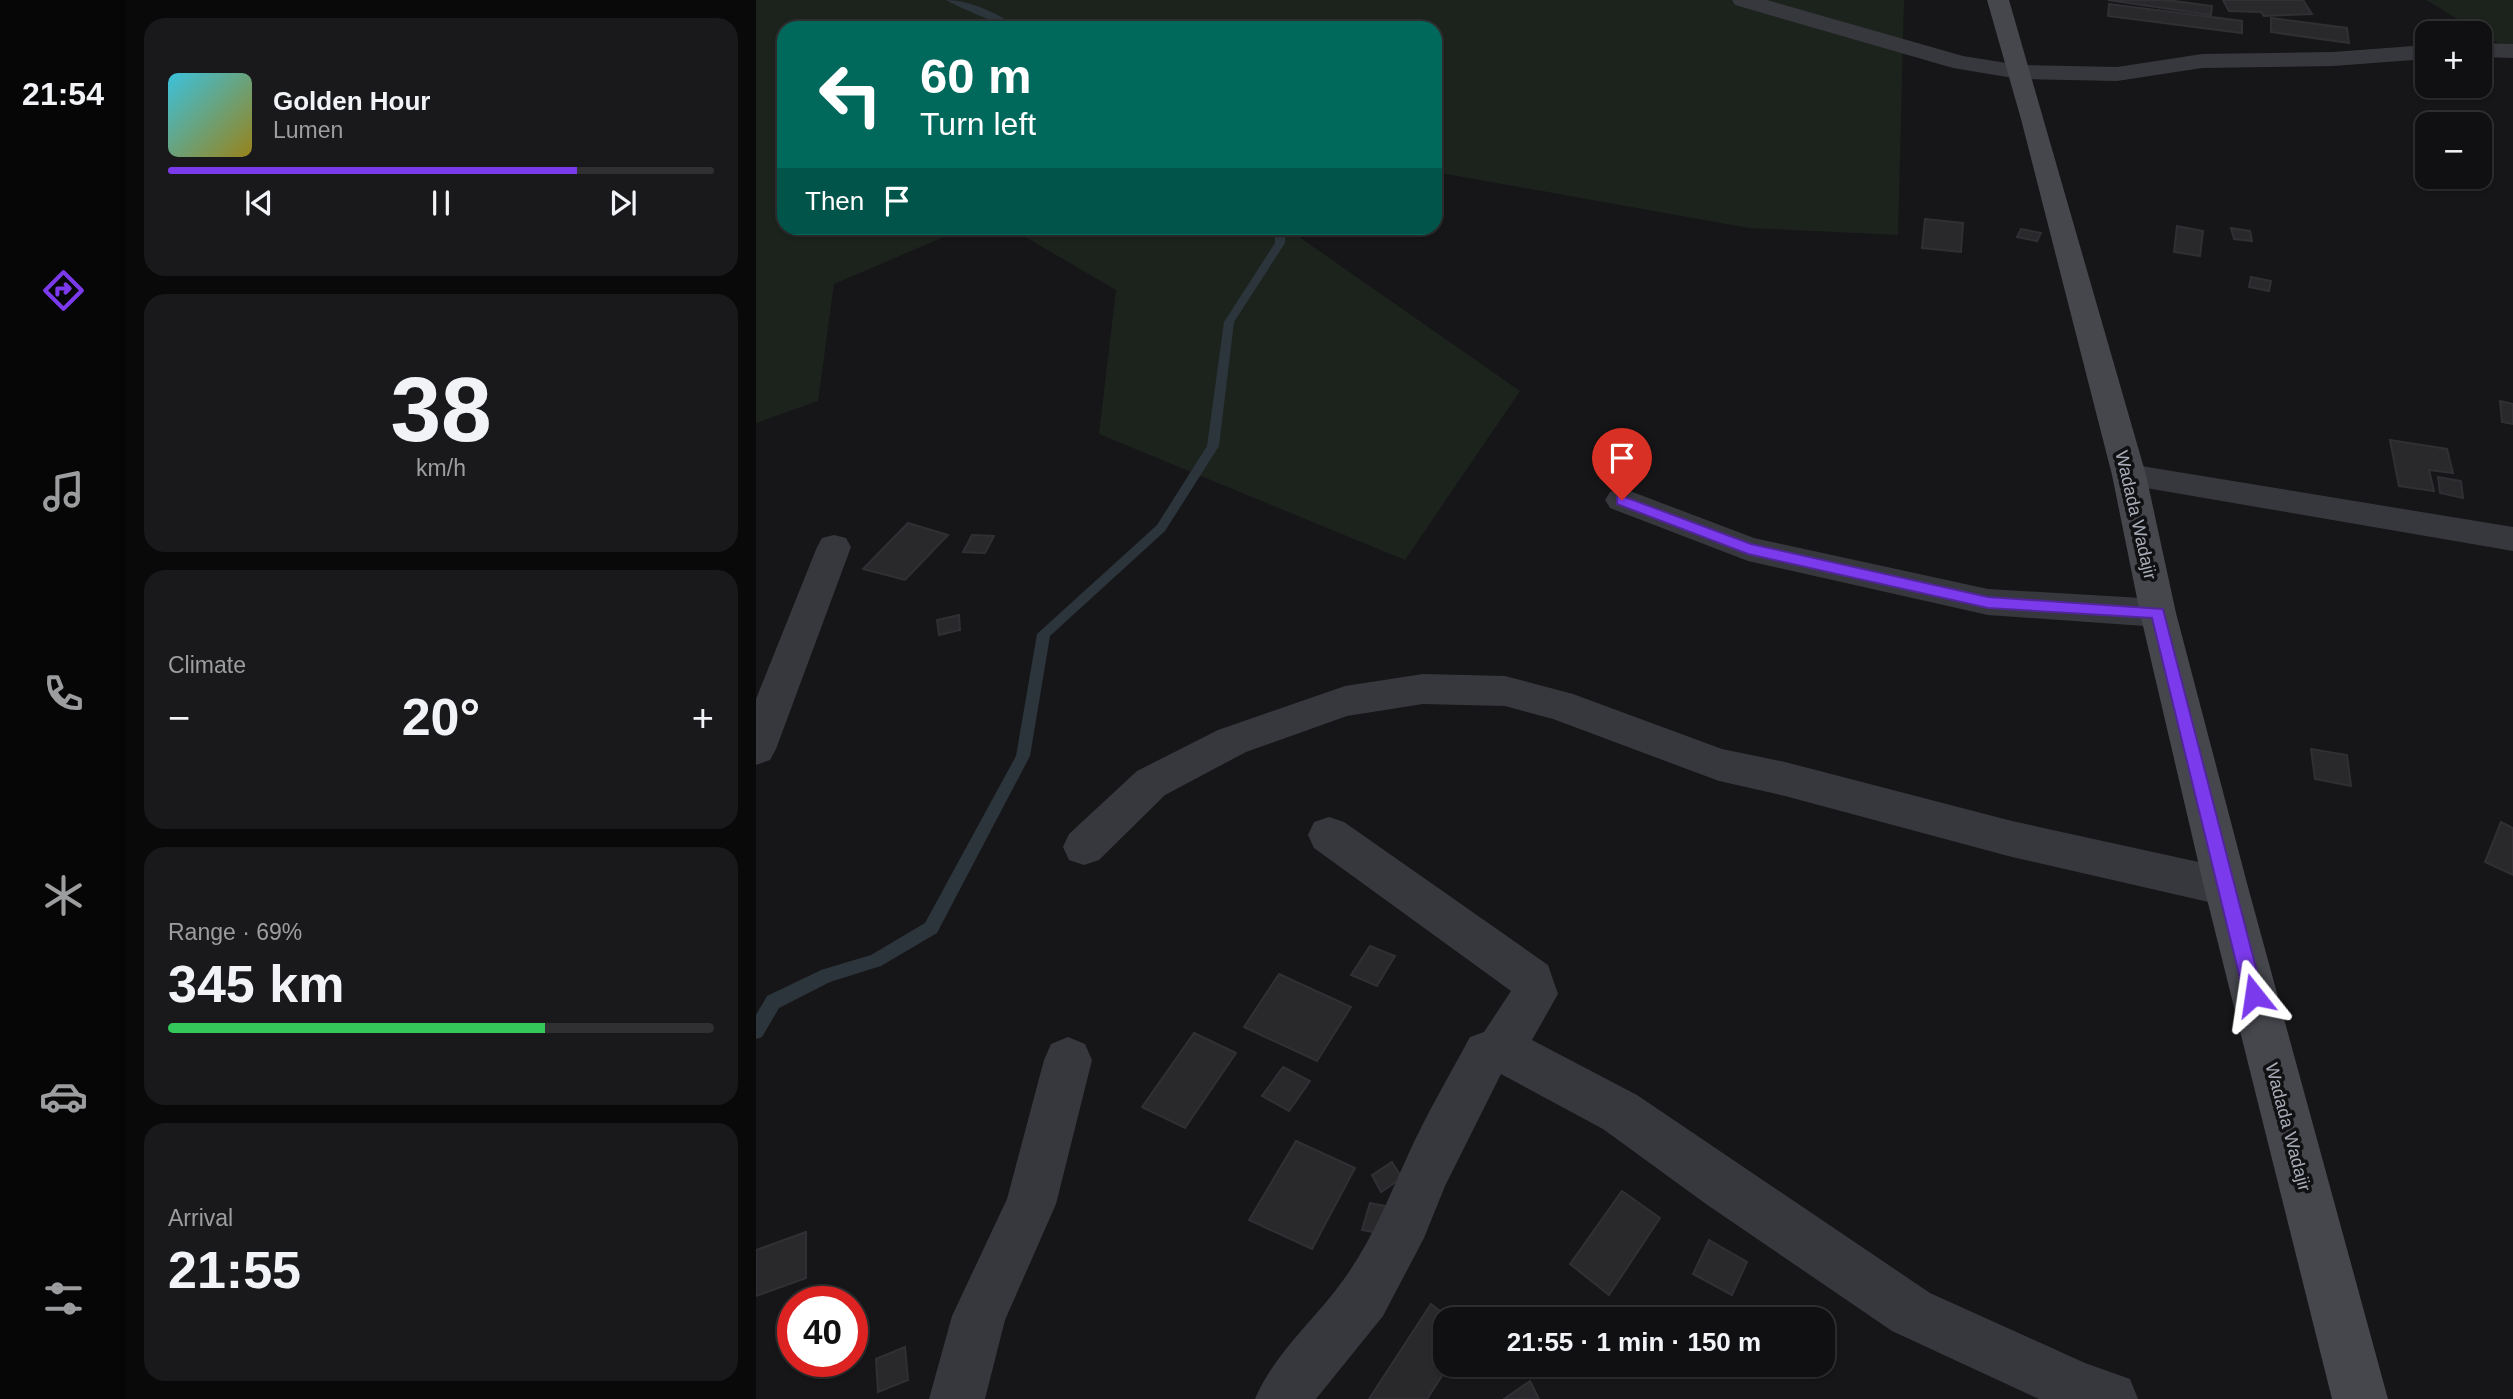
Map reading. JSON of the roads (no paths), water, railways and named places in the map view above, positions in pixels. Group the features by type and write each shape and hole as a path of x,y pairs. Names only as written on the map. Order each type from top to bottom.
{"street":[{"path":"1743,0 1961,63 2019,72 2117,74 2202,61 2333,59 2415,53"},
{"name":"Wadada Wadajir","path":"1997,0 2129,475 2158,612 2226,887 2360,1399"},
{"path":"2492,50 2513,51"},
{"path":"2129,475 2513,539"},
{"path":"1622,500 1748,549 1988,602 2158,612"},
{"path":"756,749 834,547"},
{"path":"1084,847 1151,783 1231,741 1345,701 1423,689 1504,691 1559,705 1719,765 1785,779 2012,839 2226,887"},
{"path":"1283,1399 1364,1297 1406,1220 1426,1171 1487,1053 1500,1048 1535,995 1532,980 1329,835"},
{"path":"1500,1048 1620,1112 1724,1186 1911,1311 2079,1389 2110,1399"},
{"path":"957,1399 979,1316 1031,1204 1068,1060"}],"waterway":[{"path":"950,0 1002,21"},
{"path":"756,1031 773,1002 827,975 875,961 931,928 1023,756 1044,634 1161,528 1213,446 1229,322 1280,243 1280,235"}]}
